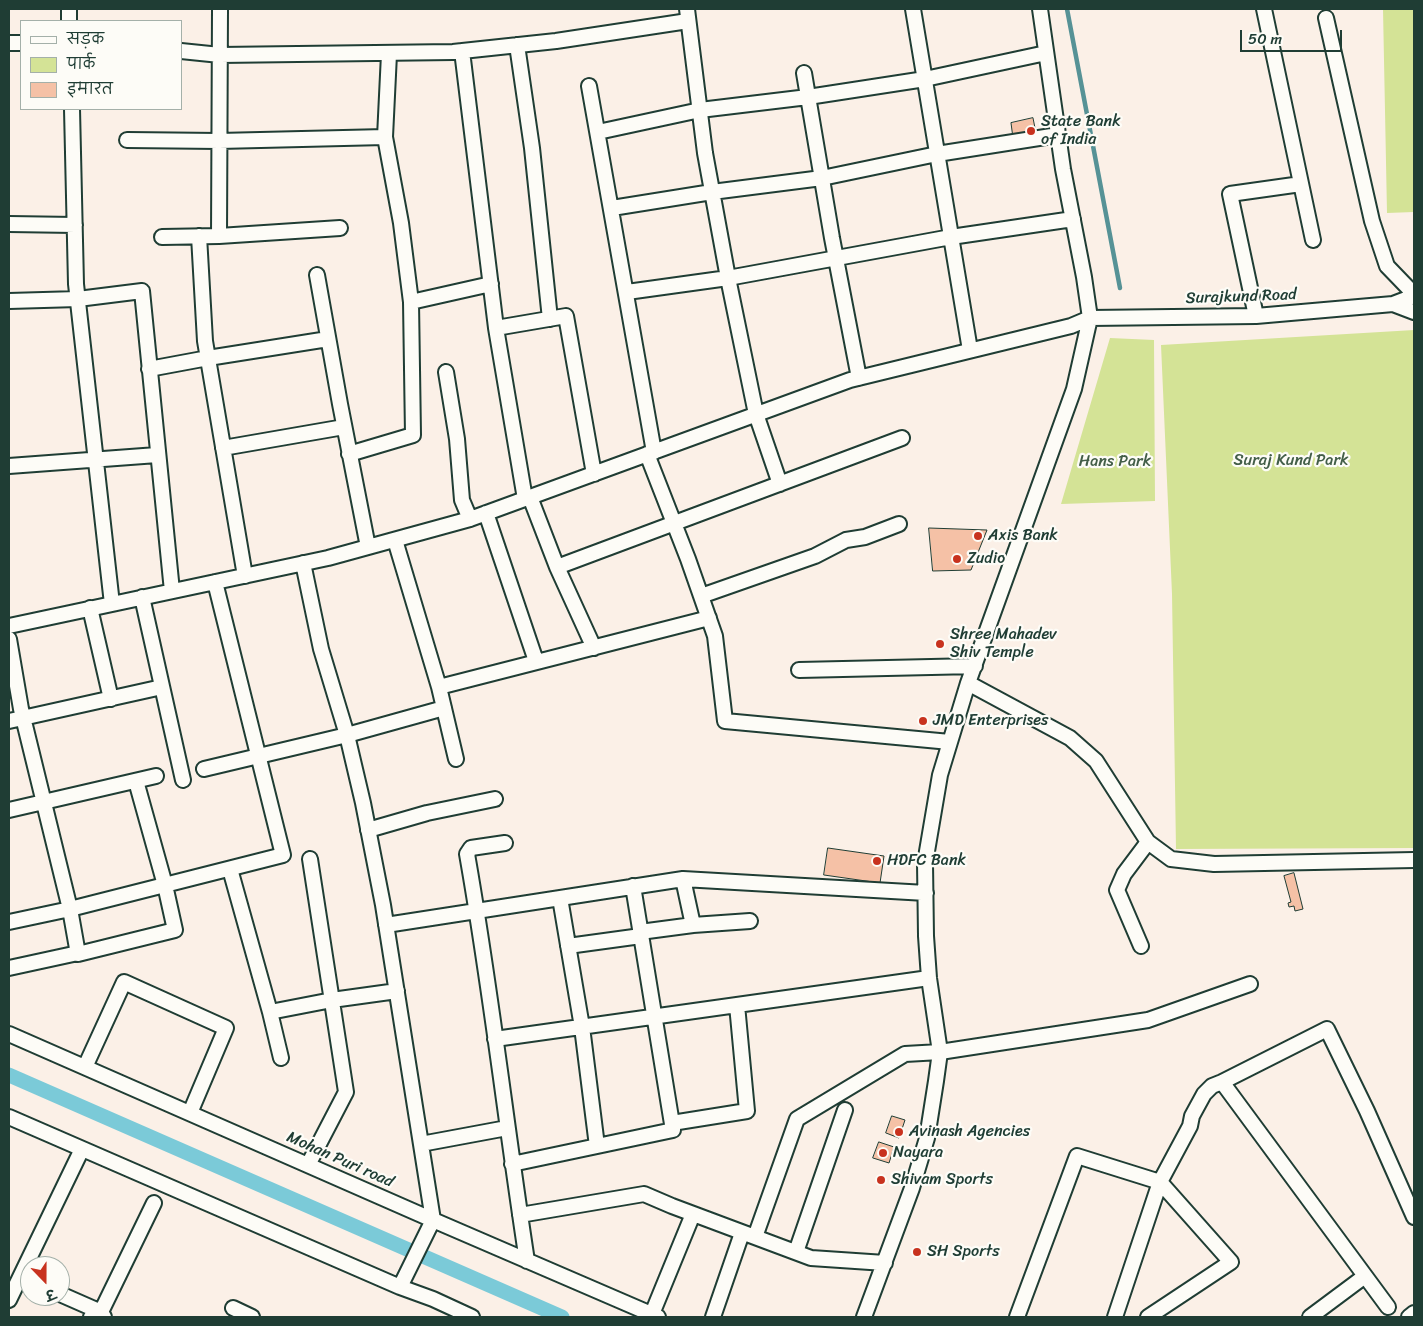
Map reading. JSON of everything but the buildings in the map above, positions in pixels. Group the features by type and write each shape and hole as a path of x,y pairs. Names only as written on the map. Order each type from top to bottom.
{"street":[{"path":"219,236 220,9"},
{"path":"913,9 970,350"},
{"path":"864,1317 912,1188 927,1138 940,1052 929,978 925,863 940,776 968,682 1074,390 1090,318 1058,135 1040,9"},
{"path":"1264,9 1313,240"},
{"path":"182,51 220,55 462,52 517,45 688,15 712,192 728,278 756,414 780,484"},
{"path":"1326,18 1372,221 1387,266 1414,295 1393,304"},
{"path":"517,45 532,148 550,319"},
{"path":"462,52 496,328 528,498 594,648"},
{"path":"598,132 700,110 808,97 925,79 1046,53"},
{"path":"350,454 413,436 411,302 401,223 386,137 389,54"},
{"path":"804,73 859,378"},
{"path":"589,86 627,292 651,453 715,636 726,721 950,742"},
{"path":"72,110 78,299 112,604"},
{"path":"612,208 712,192 822,178 937,154 1058,135"},
{"path":"127,140 219,141 386,137"},
{"path":"1256,316 1230,194 1301,184"},
{"path":"627,292 728,278 951,237 1073,219"},
{"path":"9,224 75,225"},
{"path":"162,237 219,236 340,228"},
{"path":"199,236 205,342 244,576"},
{"path":"317,275 368,547"},
{"path":"411,302 491,284"},
{"path":"9,301 78,299 142,291 172,591"},
{"path":"1393,304 1414,312"},
{"name":"Surajkund Road","path":"1090,318 1256,316 1393,304"},
{"path":"496,328 566,316 594,474"},
{"path":"9,626 303,563 470,519 859,378 1071,326 1090,318"},
{"path":"150,369 328,339"},
{"path":"446,372 457,439 462,500 470,519"},
{"path":"223,448 344,426"},
{"path":"557,567 902,438"},
{"path":"9,466 157,455"},
{"path":"486,513 536,661"},
{"path":"701,596 815,556 846,540 865,537 899,524"},
{"path":"395,540 439,687 456,759"},
{"path":"303,563 321,649 346,735 368,830 386,925 433,1220 400,1287"},
{"path":"9,922 70,909 283,855 214,582"},
{"path":"142,597 183,780"},
{"path":"90,608 111,699"},
{"path":"439,687 709,618"},
{"path":"9,639 24,718 70,909 78,953"},
{"path":"799,670 975,666"},
{"path":"968,682 1070,738 1096,761 1148,842 1171,858 1214,864 1414,860"},
{"path":"9,721 162,687"},
{"path":"204,769 346,735 444,708"},
{"path":"9,810 156,776"},
{"path":"9,968 175,930 136,781"},
{"path":"368,830 427,814 496,800"},
{"path":"1141,946 1117,890 1124,874 1148,842"},
{"path":"504,843 482,845 472,848 467,854 477,910 527,1261"},
{"path":"308,1165 346,1092 310,859"},
{"path":"230,868 282,1058"},
{"path":"386,925 683,879 926,893"},
{"path":"683,879 693,925"},
{"path":"512,1164 673,1130 633,886"},
{"path":"560,898 582,1027 596,1146"},
{"path":"568,946 693,925 750,920"},
{"path":"496,1040 929,978"},
{"path":"85,1067 124,982 226,1028 190,1114"},
{"path":"713,1317 798,1119 905,1054 940,1052 1148,1020 1250,984"},
{"path":"270,1012 332,1000 397,991"},
{"path":"672,1124 746,1111 737,1005"},
{"path":"1115,1317 1160,1182 1190,1126 1192,1116 1204,1094 1212,1086 1327,1029 1367,1112 1414,1218"},
{"name":"Mohan Puri road","path":"9,1034 655,1316"},
{"path":"1222,1082 1388,1307"},
{"path":"796,1252 845,1110"},
{"path":"9,1117 472,1317"},
{"path":"421,1144 507,1128"},
{"path":"35,1256 82,1149"},
{"path":"1016,1317 1077,1156 1160,1182 1230,1262 1148,1317"},
{"path":"520,1215 644,1194 811,1258 885,1263"},
{"path":"70,1299 99,1315 154,1203"},
{"path":"655,1316 693,1214"},
{"path":"1310,1317 1365,1276"},
{"path":"9,1300 20,1285"},
{"path":"233,1308 252,1317"},
{"path":"1409,1317 1414,1313"}],"green space":[{"path":"1383,9 1414,9 1414,212 1387,213"},
{"name":"Suraj Kund Park","path":"1414,330 1414,848 1176,849 1172,594 1161,345"},
{"name":"Hans Park","path":"1110,338 1154,340 1155,501 1061,504"}],"waterway":[{"path":"1067,9 1120,288"},
{"path":"9,1075 562,1317"}],"place":[{"name":"State Bank of India","path":"1031,131"},
{"name":"Axis Bank","path":"978,536"},
{"name":"Zudio","path":"957,559"},
{"name":"Shree Mahadev Shiv Temple","path":"940,644"},
{"name":"JMD Enterprises","path":"923,721"},
{"name":"HDFC Bank","path":"877,861"},
{"name":"Avinash Agencies","path":"899,1132"},
{"name":"Nayara","path":"883,1153"},
{"name":"Shivam Sports","path":"881,1180"},
{"name":"SH Sports","path":"917,1252"}]}
